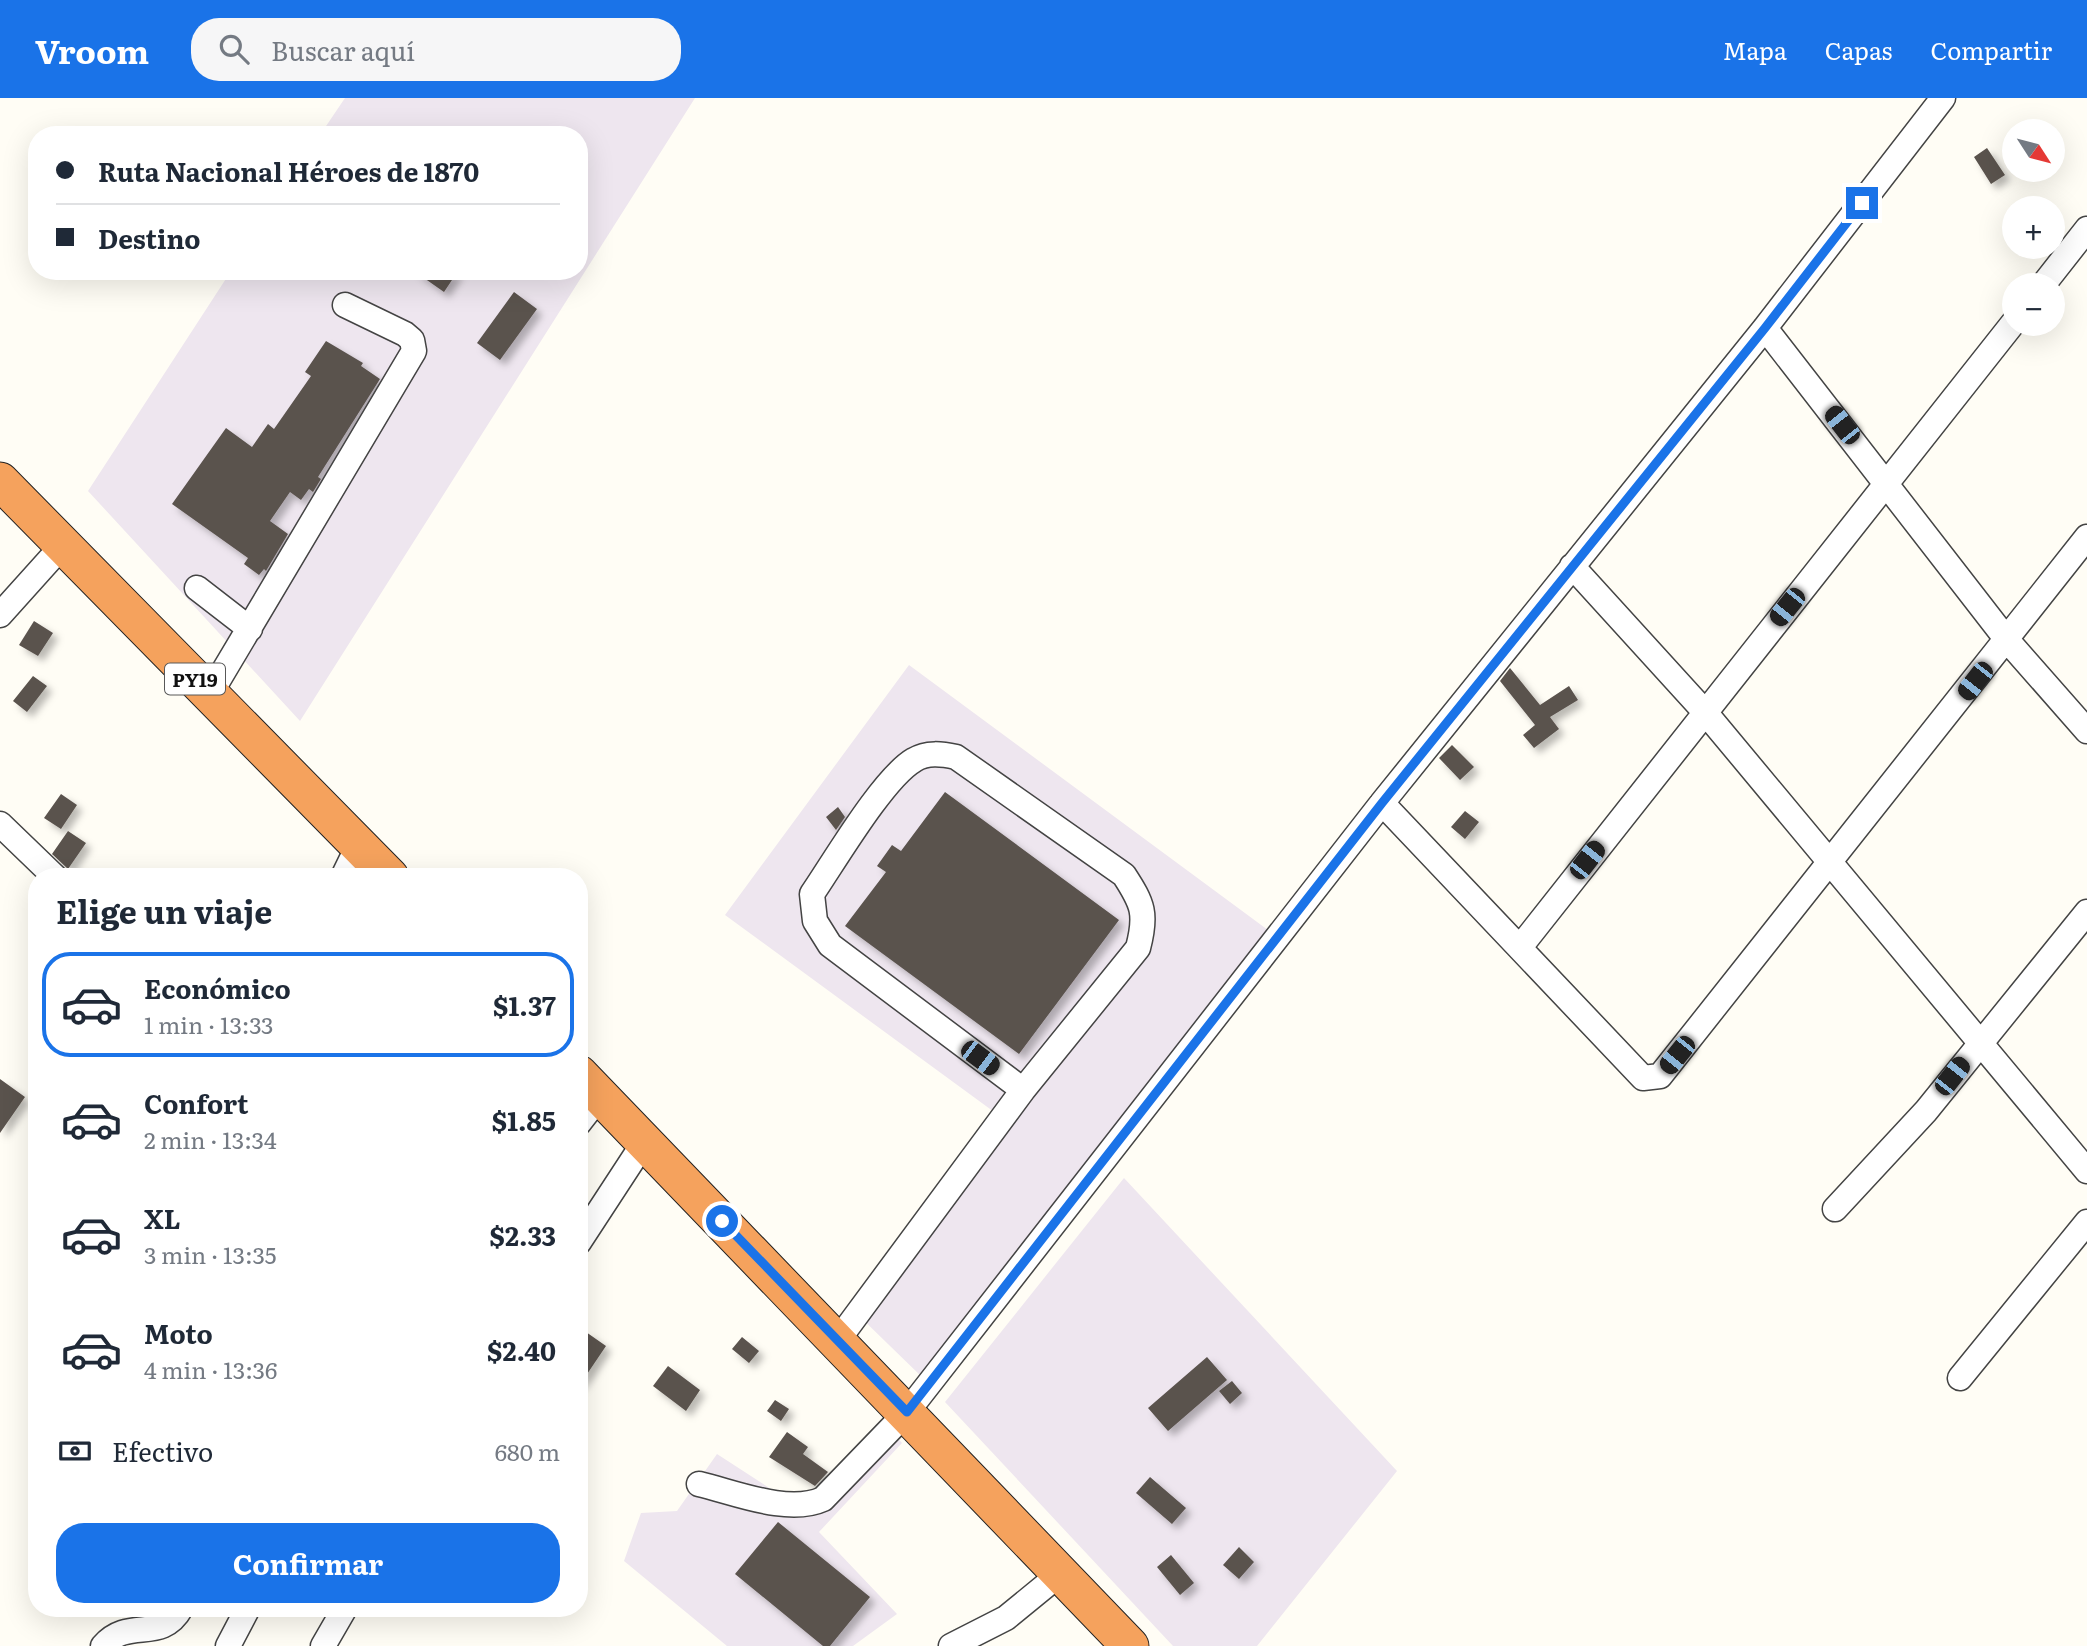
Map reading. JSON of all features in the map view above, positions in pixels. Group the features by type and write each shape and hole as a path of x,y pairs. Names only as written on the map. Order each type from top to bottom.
{"highway":[{"name":"PY19","path":"0,481 382,868"},
{"path":"588,1099 645,1141 1130,1646"}],"street":[{"path":"699,1484 775,1502 814,1503 823,1499 907,1412 1382,803 1765,328 1943,98"},
{"path":"2052,273 2087,229"},
{"path":"210,694 414,351 412,340 405,334 345,305"},
{"path":"1765,328 2007,640 2087,732"},
{"path":"1521,946 2003,336"},
{"path":"1382,803 1521,946 1643,1078 1653,1079 1660,1076 1830,866 2087,537"},
{"path":"0,615 62,546"},
{"path":"1572,566 1704,711 1830,866 2087,1171"},
{"path":"197,588 250,629"},
{"path":"838,1340 1023,1090 1138,948 1145,921 1140,898 1124,875 956,757 936,753 915,758 896,774 812,894 815,921 830,945 1023,1090"},
{"path":"0,824 46,868"},
{"path":"348,868 359,844"},
{"path":"1835,1209 1926,1111 1979,1041 2087,912"},
{"path":"588,1228 645,1141"},
{"path":"1959,1378 2087,1222"},
{"path":"951,1646 1006,1618 1061,1573"},
{"path":"103,1646 116,1633 128,1629 163,1628 172,1623 176,1617"},
{"path":"228,1646 243,1617"},
{"path":"323,1646 340,1617"}],"shaded area":[{"path":"345,98 695,98 588,267 588,126 326,126"},
{"path":"225,280 580,280 300,721 88,491"},
{"path":"909,665 1272,933 924,1379 852,1309 1001,1117 725,915"},
{"path":"1124,1178 1397,1471 1257,1646 1173,1646 945,1402"},
{"path":"889,1429 902,1443 819,1532 897,1614 853,1646 727,1646 624,1561 641,1513 677,1511 717,1454 797,1506"}],"building":[{"path":"1987,148 2002,170 2002,177 1991,184 1974,157"},
{"path":"427,280 452,280 444,292"},
{"path":"514,292 537,309 500,360 477,343"},
{"path":"326,341 363,363 361,366 380,379 318,477 321,479 313,492 309,489 301,500 290,492 270,521 288,534 266,571 264,569 259,575 244,564 248,558 172,504 226,428 252,447 268,424 274,429 311,376 305,372"},
{"path":"34,621 53,633 38,656 19,645"},
{"path":"1510,668 1540,705 1569,686 1578,700 1550,717 1559,729 1534,748 1523,735 1535,725 1500,681"},
{"path":"33,676 47,686 27,712 13,701"},
{"path":"1452,745 1474,767 1460,780 1439,758"},
{"path":"945,792 1119,920 1019,1054 845,926 886,872 877,866 892,845 901,851"},
{"path":"61,794 77,805 61,829 44,818"},
{"path":"838,807 845,817 836,830 826,817"},
{"path":"1465,811 1479,822 1465,839 1451,827"},
{"path":"68,831 86,843 69,868 52,854"},
{"path":"0,1079 25,1097 0,1133"},
{"path":"588,1333 606,1346 588,1373"},
{"path":"742,1337 759,1351 749,1363 732,1349"},
{"path":"1207,1357 1227,1380 1168,1431 1148,1408"},
{"path":"668,1366 700,1390 686,1411 653,1386"},
{"path":"1232,1381 1242,1393 1230,1404 1219,1391"},
{"path":"775,1400 789,1409 781,1421 767,1411"},
{"path":"787,1432 808,1447 803,1454 828,1472 815,1486 769,1457"},
{"path":"1150,1477 1186,1508 1172,1524 1136,1493"},
{"path":"778,1522 870,1597 830,1646 823,1646 735,1574"},
{"path":"1239,1547 1254,1562 1239,1579 1223,1565"},
{"path":"1171,1555 1194,1583 1180,1595 1157,1567"}],"route":[{"path":"722,1221 907,1412 1382,803 1765,328 1862,203"}]}
